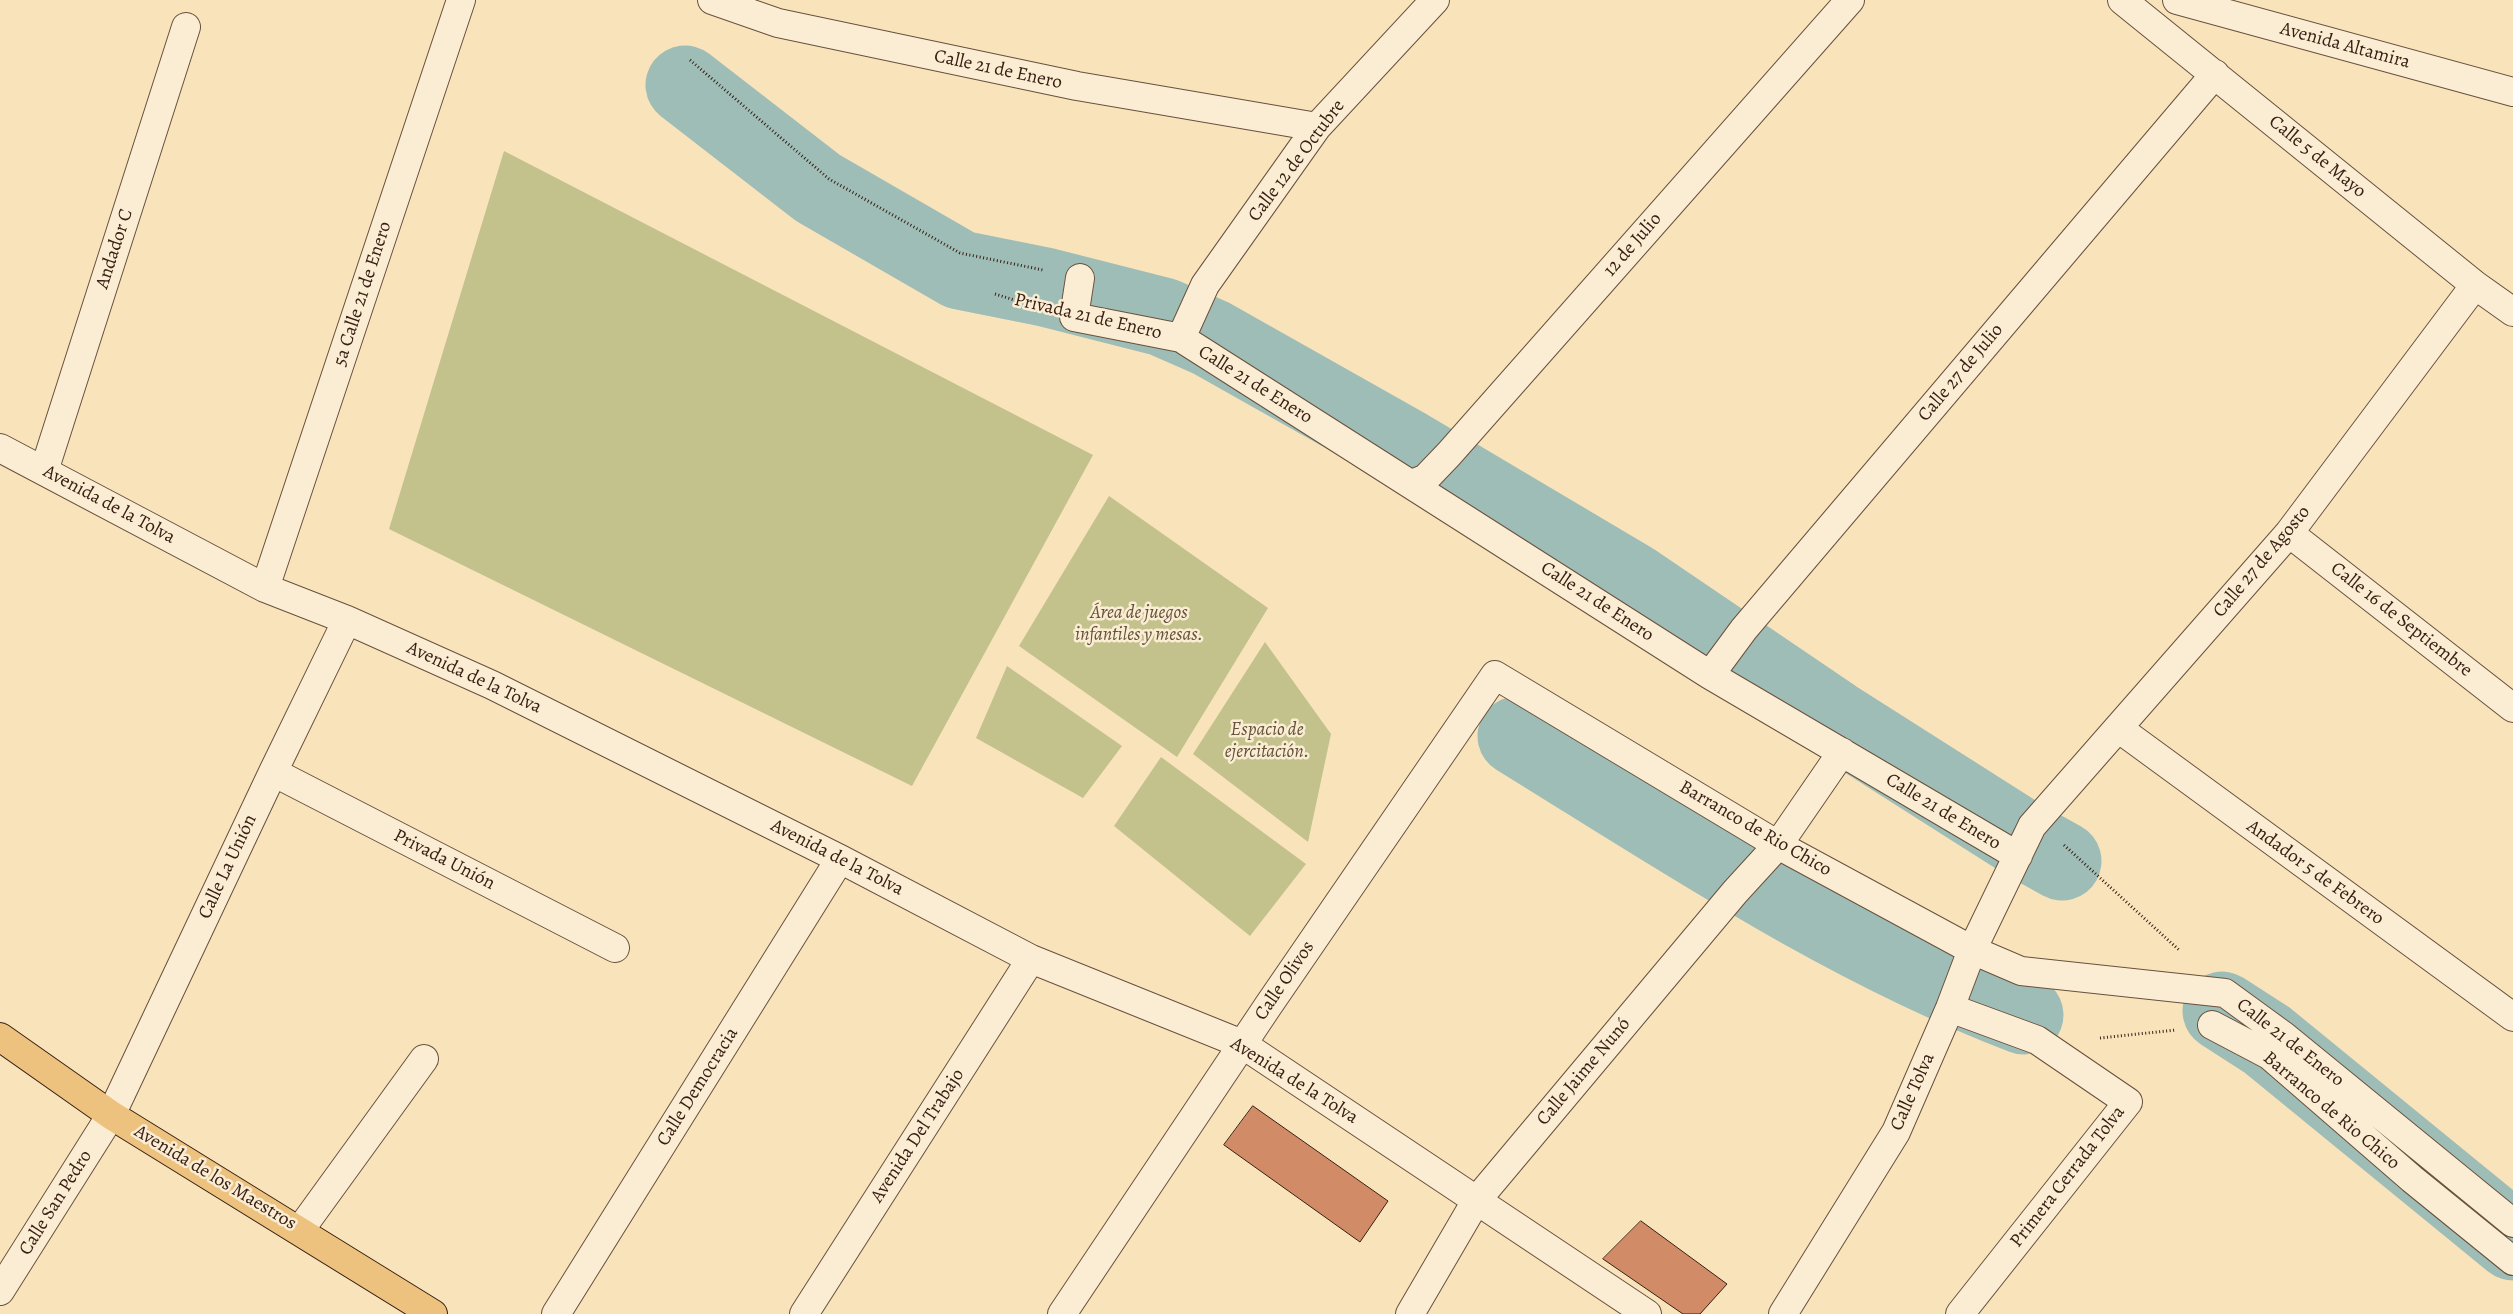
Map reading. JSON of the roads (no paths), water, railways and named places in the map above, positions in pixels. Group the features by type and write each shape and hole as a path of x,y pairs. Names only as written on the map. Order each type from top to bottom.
{"main road":[{"name":"Avenida de los Maestros","path":"0,1037 111,1116 300,1230 433,1314"}],"street":[{"name":"5a Calle 21 de Enero","path":"265,588 461,0"},
{"name":"Calle 21 de Enero","path":"712,0 778,23 1077,86 1317,127"},
{"name":"Calle 12 de Octubre","path":"1181,338 1205,285 1317,127 1435,0"},
{"name":"12 de Julio","path":"1419,481 1449,454 1850,0"},
{"name":"Calle 5 de Mayo","path":"2122,0 2475,285 2513,312"},
{"name":"Avenida Altamira","path":"2177,0 2513,92"},
{"name":"Andador C","path":"44,471 186,27"},
{"name":"Calle 27 de Julio","path":"1710,675 1744,629 2215,74"},
{"name":"Privada 21 de Enero","path":"1080,278 1074,317 1181,338"},
{"name":"Calle 27 de Agosto","path":"2018,856 2032,826 2289,533 2475,285"},
{"name":"Calle 21 de Enero","path":"1181,338 1419,481 1710,675 2018,856"},
{"name":"Avenida de la Tolva","path":"0,448 265,588 347,620 492,685 840,859 1031,959 1242,1044 1476,1202 1647,1314"},
{"name":"Calle 16 de Septiembre","path":"2289,533 2513,708"},
{"name":"Calle La Unión","path":"111,1116 272,772 347,620"},
{"name":"Barranco de Rio Chico","path":"1495,675 1770,854 1968,959 2021,971"},
{"name":"Calle Olivos","path":"1062,1314 1242,1044 1495,675"},
{"name":"Andador 5 de Febrero","path":"2118,728 2513,1017"},
{"name":"Calle Jaime Nunó","path":"1410,1314 1476,1202 1735,892 1770,854 1842,752"},
{"name":"Privada Unión","path":"272,772 615,948"},
{"name":"Calle Tolva","path":"1783,1314 1896,1132 1950,1007 1968,959 2018,856"},
{"name":"Calle Democracia","path":"556,1314 840,859"},
{"name":"Avenida Del Trabajo","path":"804,1314 1031,959"},
{"name":"Calle 21 de Enero","path":"2021,971 2225,994 2276,1046 2513,1223"},
{"name":"Primera Cerrada Tolva","path":"1950,1007 2037,1040 2128,1102 1960,1314"},
{"name":"Barranco de Rio Chico","path":"2212,1025 2276,1046 2412,1179 2513,1261"},
{"path":"300,1230 424,1059"},
{"name":"Calle San Pedro","path":"0,1290 111,1116"}],"waterway":[{"path":"685,85 818,188 960,270 1045,287 1163,317 1211,338 1406,448 1632,582 1834,719 2026,841 2062,861"},
{"path":"1517,736 1764,888 1827,923 1957,987 2024,1015"},
{"path":"2222,1011 2267,1040 2513,1241"}],"park label":[{"name":"Área de juegos infantiles y mesas.","path":"1139,624"},
{"name":"Espacio de ejercitación.","path":"1267,741"}]}
